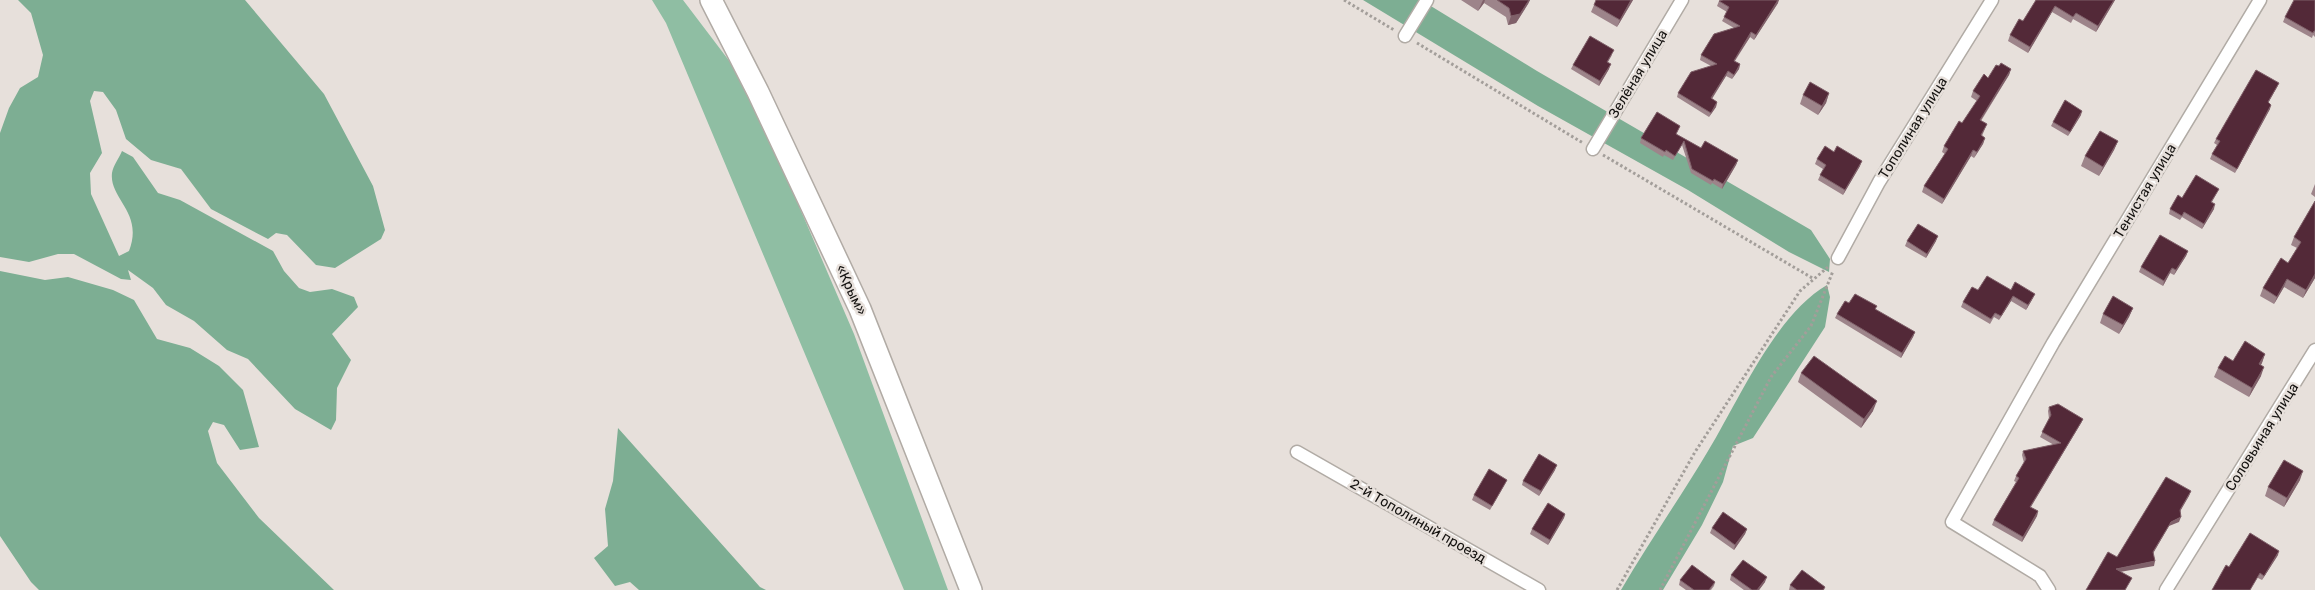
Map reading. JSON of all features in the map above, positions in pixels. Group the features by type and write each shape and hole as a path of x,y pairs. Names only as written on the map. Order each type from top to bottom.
{"highway":[{"name":"«Крым»","path":"710,0 758,92 860,309 971,590"},
{"path":"723,0 897,368 981,590"}],"street":[{"path":"1406,36 1427,0"},
{"name":"Зелёная улица","path":"1593,149 1682,0"},
{"name":"Тополиная улица","path":"1838,258 1879,182 1992,0"},
{"name":"Тенистая улица","path":"2049,590 2040,576 1952,522 2030,383 2260,0"},
{"name":"Соловьиная улица","path":"2166,590 2315,350"},
{"name":"2-й Тополиный проезд","path":"1297,452 1539,590"}],"path":[{"path":"1344,0 1814,279"},
{"path":"1616,590 1695,452 1800,291 1838,258"},
{"path":"1660,590 1771,377 1811,326 1838,258"}],"green space":[{"path":"18,0 245,0 324,94 373,186 385,230 381,239 335,268 316,265 287,235 276,233 268,239 211,209 181,169 151,160 126,139 116,110 103,92 94,91 90,101 102,153 90,173 91,194 119,256 129,251 132,238 132,226 129,216 112,182 112,173 122,151 133,157 158,193 180,200 273,251 284,271 299,288 310,292 332,289 354,297 358,307 332,334 351,360 337,388 336,420 331,430 295,409 248,359 227,350 194,321 166,305 153,288 128,270 131,280 121,279 74,254 58,254 29,262 0,257 0,133 9,108 20,88 38,77 43,55 31,13"},
{"path":"652,0 683,0 746,83 854,334 948,590 904,590 666,23"},
{"path":"1363,0 1421,0 1537,71 1811,230 1830,259 1829,272 1789,252 1688,190 1538,106"},
{"path":"0,271 45,280 68,277 113,290 134,300 157,339 190,348 219,366 243,390 259,447 240,450 224,425 213,422 208,431 217,463 259,518 334,590 39,590 31,582 0,536"},
{"path":"1827,285 1830,297 1825,327 1753,438 1733,446 1723,482 1702,525 1663,590 1621,590 1775,337 1791,316 1808,299"},
{"path":"618,428 760,587 766,590 639,590 630,582 615,586 594,558 608,546 605,509 613,481"}],"building":[{"path":"1497,0 1529,0 1520,14 1511,16 1509,8"},
{"path":"1596,0 1631,0 1620,20 1594,5"},
{"path":"1778,0 1756,35 1751,32 1735,59 1734,61 1740,64 1734,75 1728,71 1711,98 1717,102 1711,113 1678,93 1691,72 1717,64 1701,55 1714,34 1740,26 1724,17 1729,7 1719,1"},
{"path":"2036,0 2114,0 2098,26 2076,13 2073,17 2055,6 2030,47 2010,35 2019,19 2023,21"},
{"path":"2294,0 2315,0 2315,31 2313,33 2285,17"},
{"path":"1590,36 1614,50 1607,62 1611,64 1600,81 1573,65"},
{"path":"2001,63 2011,69 1980,120 1987,124 1981,135 1985,138 1977,152 1973,150 1944,199 1924,186 1948,149 1944,146 1959,121 1962,123 1980,96 1973,91 1984,74 1988,78 1996,65 1999,66"},
{"path":"2256,70 2279,83 2268,102 2271,105 2237,169 2212,154 2220,141 2216,139"},
{"path":"1810,82 1829,93 1822,106 1803,95"},
{"path":"2065,100 2082,111 2070,132 2053,122"},
{"path":"1657,112 1680,126 1676,134 1701,148 1705,141 1738,160 1723,184 1714,179 1713,181 1692,169 1684,141 1675,156 1641,138"},
{"path":"2100,131 2118,141 2103,167 2085,156"},
{"path":"1825,146 1834,152 1837,146 1862,161 1845,190 1820,175 1826,165 1817,159"},
{"path":"2196,175 2219,189 2211,202 2215,204 2204,224 2184,212 2182,216 2170,209 2178,195 2182,198"},
{"path":"2315,201 2315,274 2306,290 2287,279 2277,297 2263,288 2281,258 2288,263 2301,242 2294,237"},
{"path":"1918,224 1938,236 1927,254 1907,241"},
{"path":"2160,235 2188,251 2176,270 2172,268 2164,281 2141,267"},
{"path":"1987,276 2011,290 2015,282 2035,294 2028,305 2013,296 2001,316 1995,313 1991,319 1963,302 1972,287 1978,290"},
{"path":"1855,294 1877,306 1875,309 1915,332 1902,353 1837,314 1845,301 1849,303"},
{"path":"2113,296 2133,308 2123,325 2103,314"},
{"path":"2245,341 2265,354 2259,364 2264,367 2252,388 2218,368 2225,356 2233,361"},
{"path":"1814,356 1877,401 1864,419 1801,373"},
{"path":"2058,404 2083,419 2030,507 2038,511 2023,537 1994,520 2019,478 2016,476 2026,459 2023,451 2061,443 2042,432 2051,415 2049,407"},
{"path":"1539,454 1557,465 1541,491 1523,481"},
{"path":"2284,460 2303,471 2287,498 2268,487"},
{"path":"1489,469 1507,480 1492,506 1474,495"},
{"path":"2166,477 2191,491 2180,510 2181,517 2171,522 2153,552 2155,561 2116,569 2132,578 2125,590 2086,590 2108,552 2117,557"},
{"path":"1548,503 1565,514 1550,540 1532,529"},
{"path":"1723,512 1747,529 1735,545 1712,528"},
{"path":"2250,533 2279,551 2264,576 2260,573 2250,590 2212,590 2226,565 2229,567"},
{"path":"1743,560 1767,577 1757,590 1752,590 1731,575"},
{"path":"1692,565 1715,582 1709,590 1694,590 1680,580"},
{"path":"1802,570 1825,587 1823,590 1797,590 1790,585"}]}
